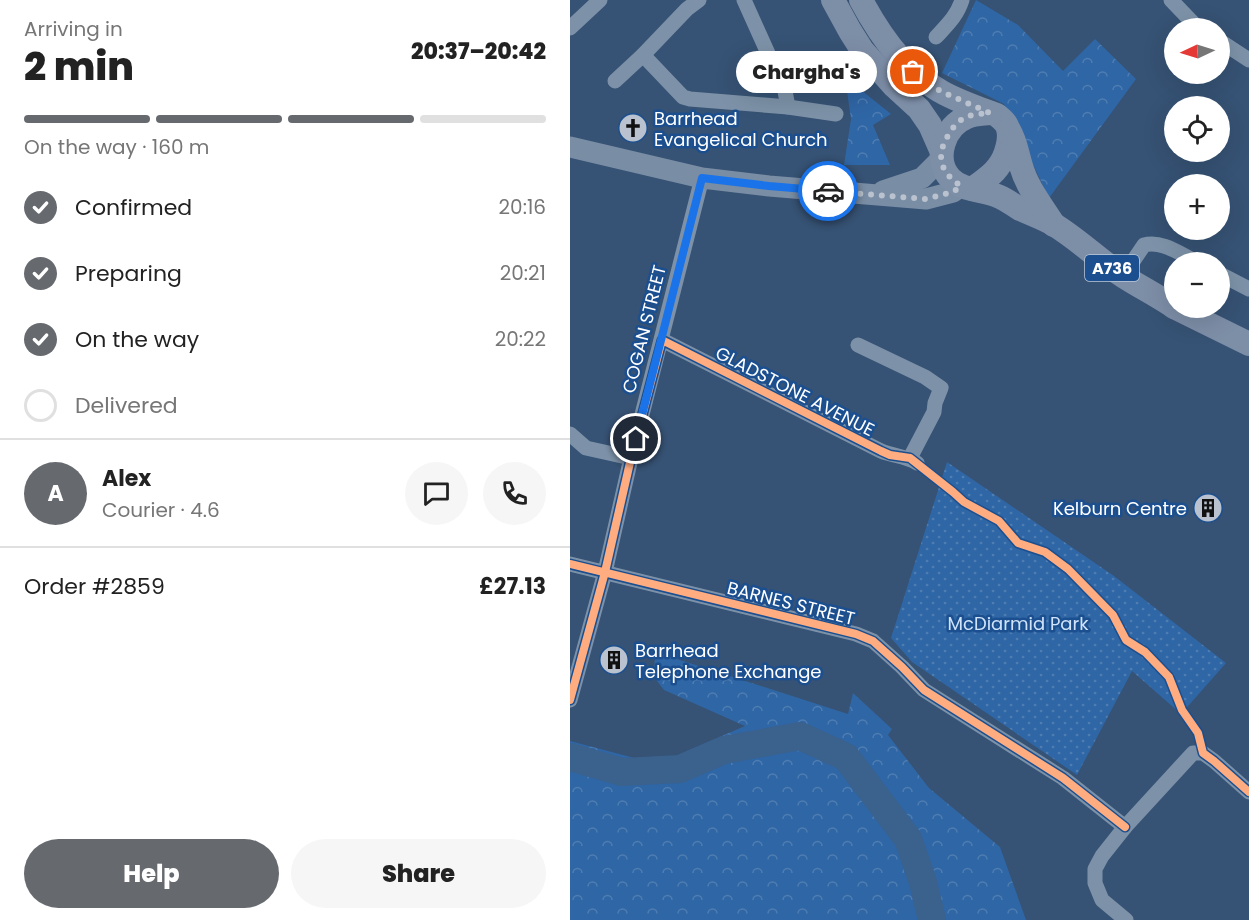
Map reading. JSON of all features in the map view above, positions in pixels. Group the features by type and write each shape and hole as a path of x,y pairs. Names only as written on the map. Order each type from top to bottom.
{"main road":[{"path":"833,0 862,50 894,86 919,109 930,125 946,173 952,180 966,188"},
{"path":"570,147 702,178 926,199 966,188 986,179 999,166 1008,143 1009,136 998,119 940,91 913,72 879,30 861,0"},
{"path":"874,194 922,178 941,154 950,131 959,121 966,117 998,119"},
{"name":"A736","path":"998,119 1015,139 1021,167 1054,225"},
{"name":"A736","path":"966,188 1000,197 1054,225 1123,276 1164,300"},
{"name":"A736","path":"1197,318 1249,344"}],"street":[{"path":"570,28 600,0"},
{"path":"744,0 785,91 788,107"},
{"path":"936,36 952,21 962,0"},
{"path":"1170,0 1188,18"},
{"path":"615,81 643,55 688,3"},
{"path":"1230,48 1249,60"},
{"path":"643,55 683,97 836,114"},
{"name":"COGAN STREET","path":"570,700 605,572 631,458 702,178"},
{"path":"1123,276 1144,245 1152,243 1162,245 1176,252"},
{"path":"1230,279 1249,289"},
{"name":"GLADSTONE AVENUE","path":"662,340 890,455 913,461 934,412 941,388 925,377 858,345"},
{"path":"570,435 586,448 631,458"},
{"name":"BARNES STREET","path":"570,564 856,634 873,641 924,690 1063,778 1125,827"},
{"path":"1126,920 1102,900 1095,883 1095,869 1102,856 1125,827 1193,753 1203,753 1249,792"}],"green space":[{"path":"976,0 1018,25 1063,71 1095,39 1136,79 1049,198 1004,104 942,73"},
{"path":"843,63 861,90 891,114 873,125 890,165 844,165 851,119"},
{"name":"McDiarmid Park","path":"947,462 1114,576 1226,663 1181,714 1132,671 1077,775 912,662 891,638"},
{"path":"655,652 848,714 853,693 892,729 888,735 929,788 1000,847 1026,920 570,920 570,741 657,764 745,726 664,690 654,677"}],"waterway":[{"path":"570,757 622,772 680,769 724,750 800,736 846,757 908,839 923,882 932,920"}],"cycle path":[{"path":"570,700 605,572 631,458 662,340 881,451 910,458 964,502 999,521 1018,543 1045,552 1068,569 1113,615 1126,640 1145,652 1169,677 1182,710 1198,733 1203,753 1249,792"},
{"path":"570,564 856,634 873,641 924,690 1063,778 1125,827"}],"way so far":[{"path":"828,191 926,199 953,192 961,186 952,180 942,166 941,150 950,131 959,121 973,115 990,113 940,91 913,72"}],"place":[{"name":"Chargha's","path":"913,72"},
{"name":"Barrhead Evangelical Church","path":"633,128"},
{"name":"Kelburn Centre","path":"1208,508"},
{"name":"Barrhead Telephone Exchange","path":"614,660"}],"route":[{"path":"636,439 702,178 828,191"}]}
